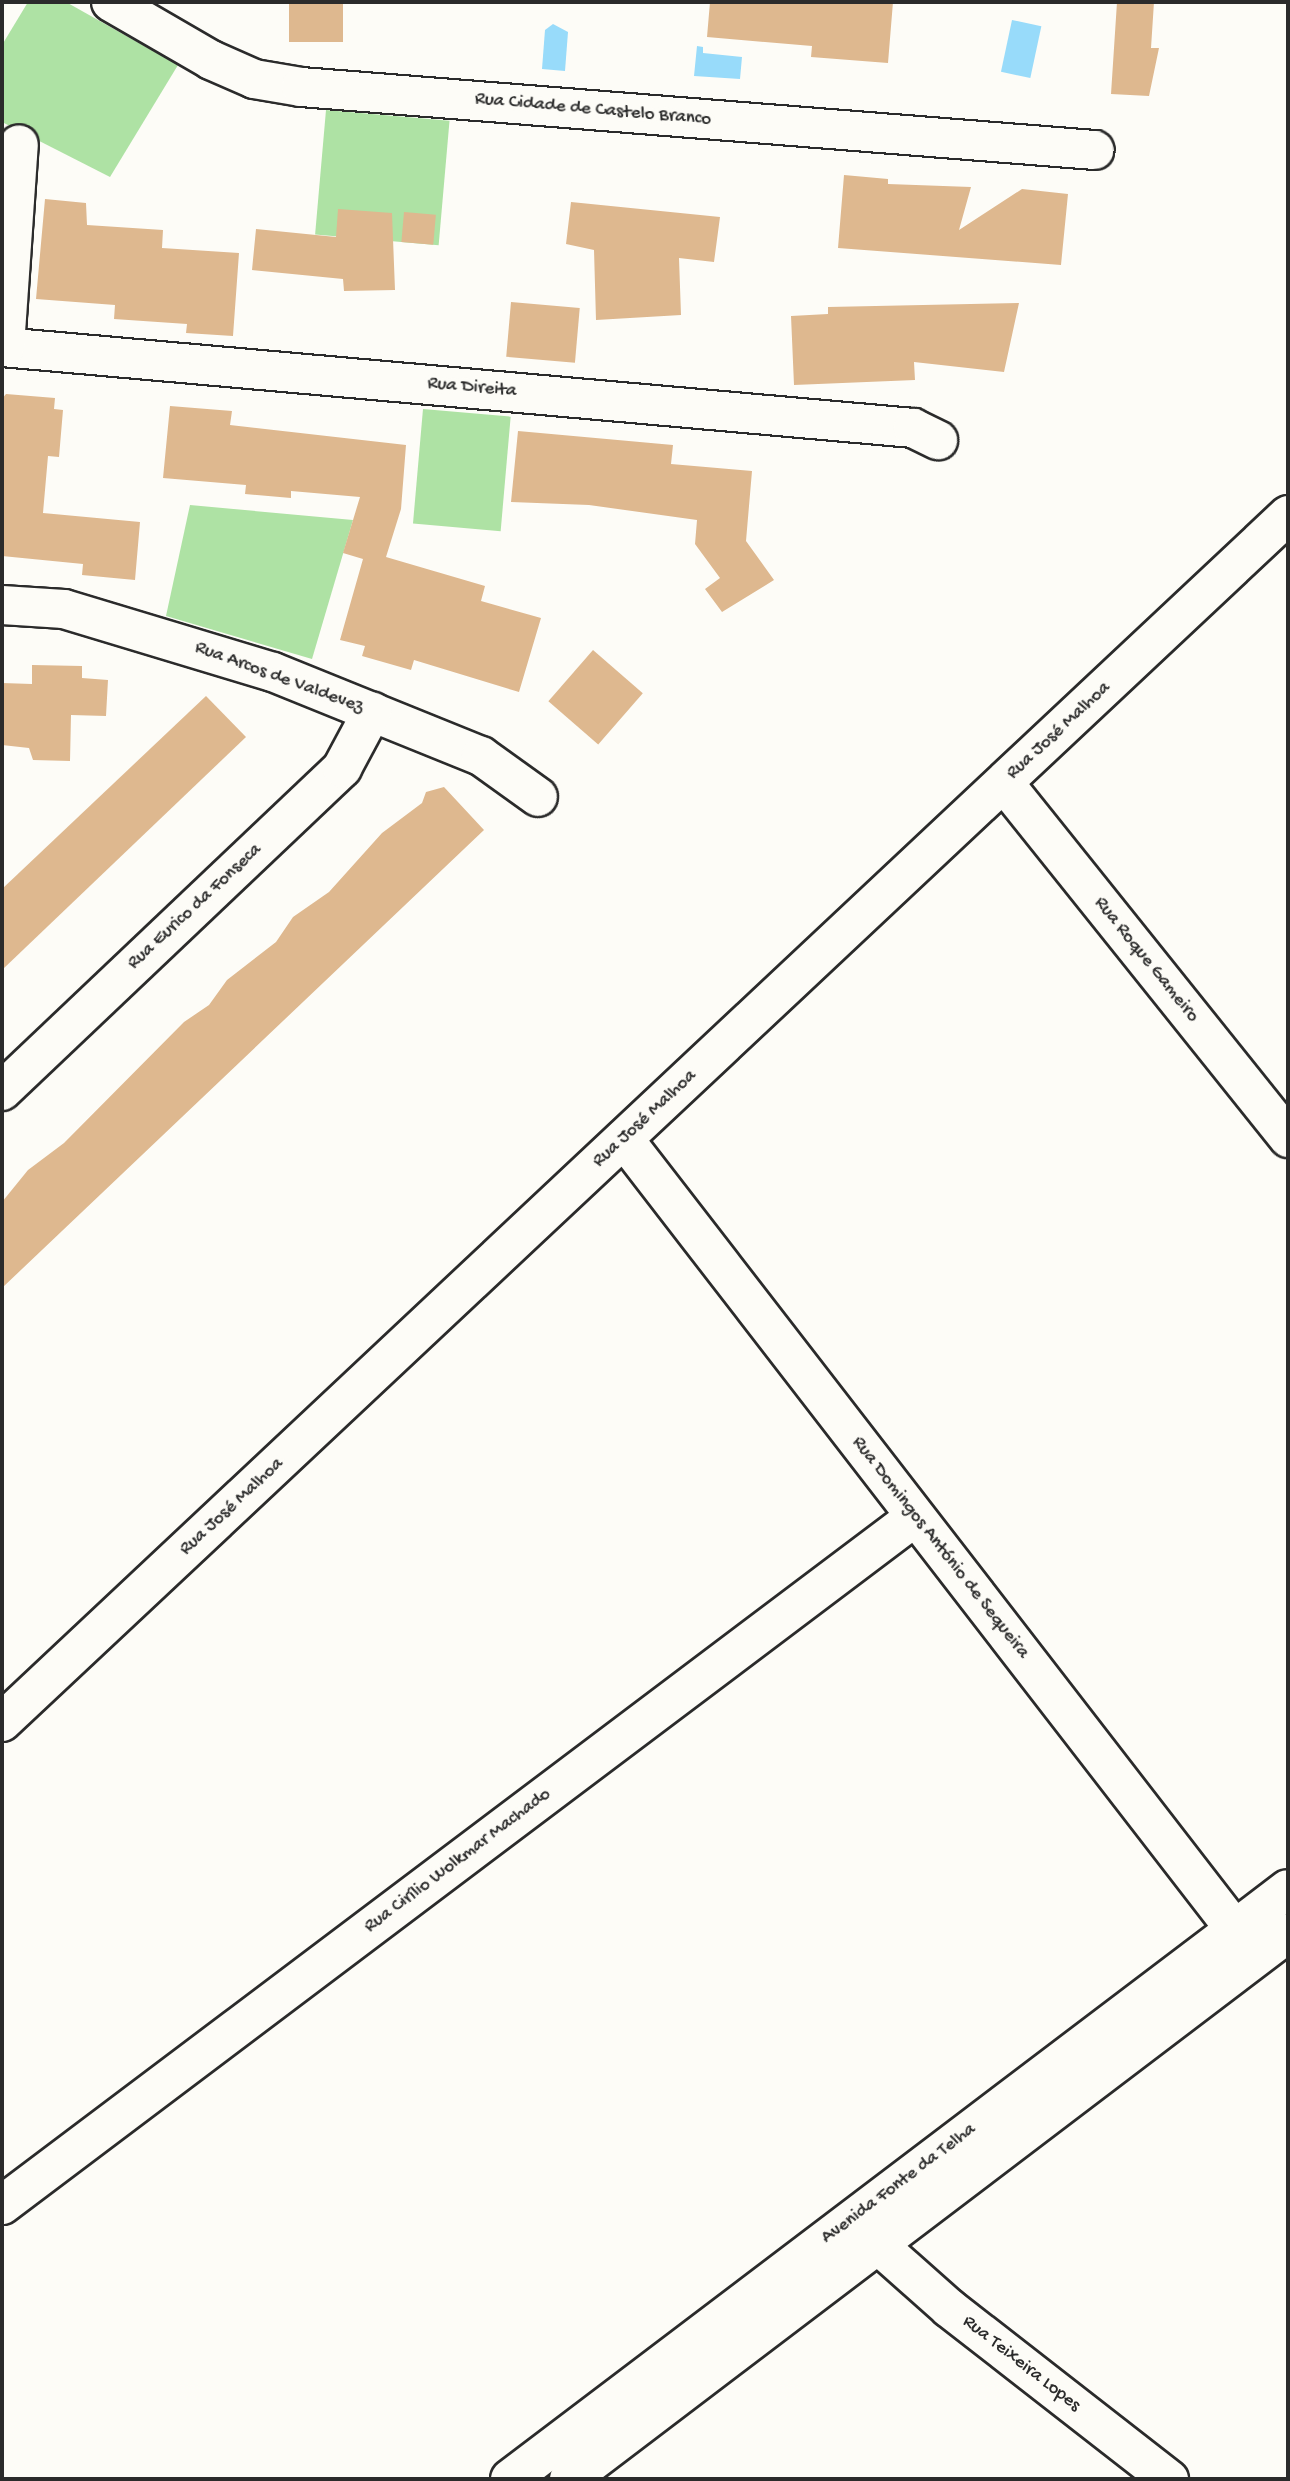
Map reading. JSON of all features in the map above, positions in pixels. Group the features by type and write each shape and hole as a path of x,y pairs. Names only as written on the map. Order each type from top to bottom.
{"street":[{"name":"Rua Cidade de Castelo Branco","path":"111,2 211,60 254,79 301,87 1096,150"},
{"path":"3,347 19,144"},
{"name":"Rua Direita","path":"3,347 913,428 938,440"},
{"name":"Rua José Malhoa","path":"2,1722 1288,515"},
{"name":"Rua Arcos de Valdevez","path":"2,605 64,609 273,672 500,765 538,797"},
{"name":"Rua Eurico da Fonseca","path":"2,1091 342,768 372,712"},
{"name":"Rua Roque Gameiro","path":"1004,783 1288,1138"},
{"name":"Rua Domingos António de Sequeira","path":"624,1139 1246,1942"},
{"name":"Rua Cirílio Wolkmar Machado","path":"2,2205 915,1517"},
{"name":"Avenida Fonte da Telha","path":"569,2479 877,2244 1246,1942 1288,1889"},
{"name":"Avenida Fonte da Telha","path":"510,2479 1246,1942 1288,1933"},
{"name":"Rua Teixeira Lopes","path":"877,2244 949,2308 1168,2479"}],"green space":[{"path":"28,2 66,2 178,65 110,177 2,122 2,45"},
{"path":"326,110 450,121 439,245 315,235"},
{"path":"423,409 511,417 501,531 413,524"},
{"path":"190,505 353,520 312,659 166,616"}],"water":[{"path":"1012,20 1041,26 1030,78 1001,72"},
{"path":"553,24 568,32 565,71 542,69 545,30"},
{"path":"697,46 703,47 703,53 742,57 740,79 694,76"}],"building":[{"path":"289,2 343,2 343,42 289,42"},
{"path":"710,2 893,2 888,63 811,57 812,46 707,37"},
{"path":"1117,2 1154,2 1151,48 1159,48 1149,96 1111,94"},
{"path":"844,175 888,179 888,184 971,187 959,230 1022,189 1068,194 1061,265 838,248"},
{"path":"45,199 86,203 87,225 163,230 162,248 239,253 233,336 186,333 187,324 114,319 115,305 36,299"},
{"path":"571,202 720,217 714,262 679,258 681,315 596,320 594,250 566,244"},
{"path":"338,209 392,213 395,290 344,291 343,279 252,270 256,229 336,237"},
{"path":"404,212 436,215 433,245 401,242"},
{"path":"511,302 580,308 575,363 506,357"},
{"path":"1019,303 1004,372 914,362 915,380 794,385 791,316 828,314 828,307"},
{"path":"6,394 55,398 54,409 63,410 59,457 48,456 43,513 140,522 135,580 82,575 83,564 2,556 2,399"},
{"path":"170,406 232,411 230,425 406,445 401,509 386,557 485,586 481,601 541,618 519,692 414,660 411,670 362,656 365,646 340,640 363,559 343,553 360,497 291,491 291,498 245,494 246,485 163,478"},
{"path":"518,431 673,445 671,464 752,471 746,541 774,580 722,612 705,589 720,578 695,544 697,520 589,505 511,502"},
{"path":"593,650 643,693 598,745 548,701"},
{"path":"32,665 82,666 82,678 108,680 106,716 71,715 70,761 33,760 29,748 2,745 2,683 32,684"},
{"path":"206,696 246,737 2,970 2,889"},
{"path":"444,787 484,830 2,1288 2,1202 28,1170 64,1143 184,1022 209,1005 227,980 276,942 293,917 329,892 382,833 422,803 426,792"}]}
